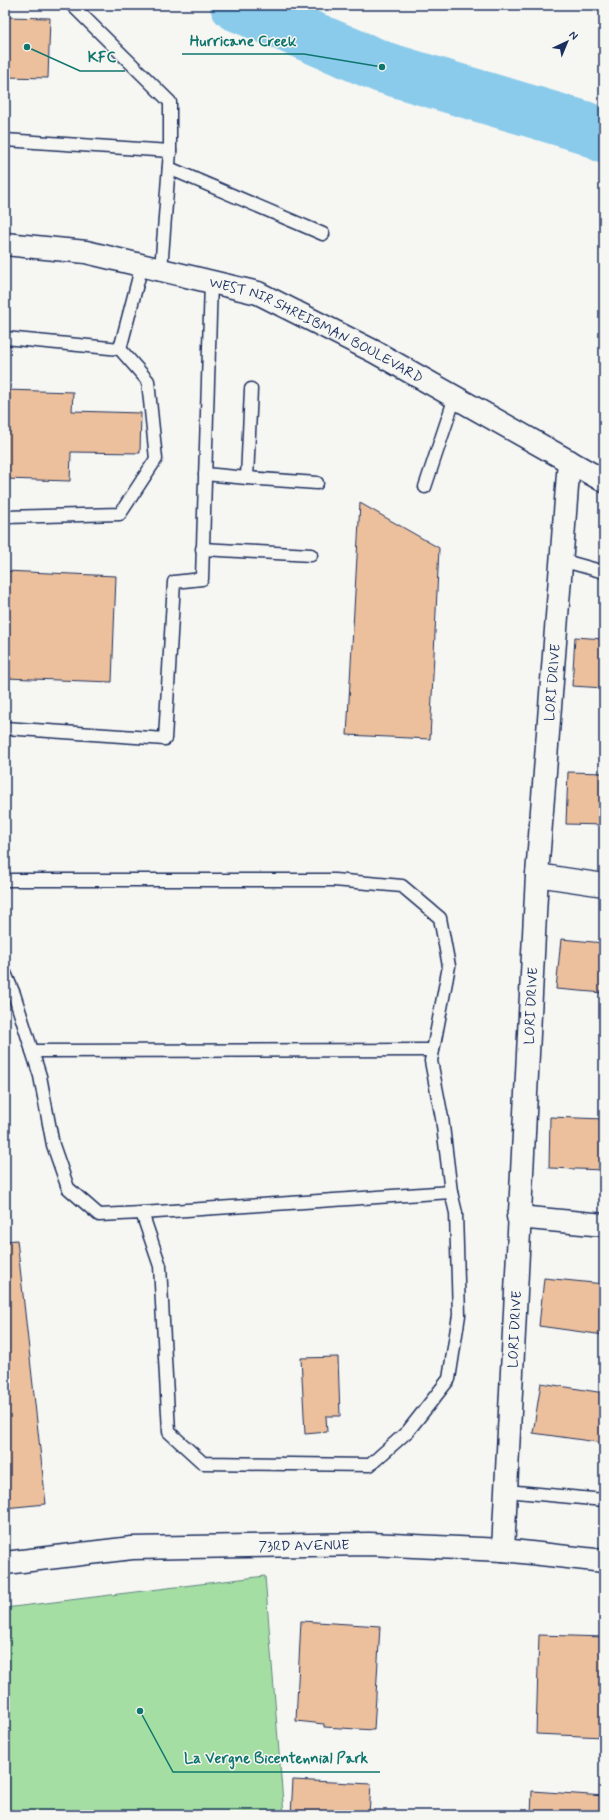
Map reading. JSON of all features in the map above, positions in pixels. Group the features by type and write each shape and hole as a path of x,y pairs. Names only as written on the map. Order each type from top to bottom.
{"street":[{"name":"WEST NIR SHREIBMAN BOULEVARD","path":"5,244 86,252 258,293 375,352 569,461 604,479"},
{"name":"LORI DRIVE","path":"503,1550 518,1217 537,875 569,461"},
{"path":"537,875 604,885"},
{"path":"518,1217 604,1225"},
{"name":"73RD AVENUE","path":"5,1563 132,1548 369,1544 503,1550 604,1561"}],"lane":[{"path":"72,5 170,102 169,168 151,267 120,349"},
{"path":"5,140 170,151"},
{"path":"169,168 323,234"},
{"path":"5,728 165,740 174,582 202,579 211,282"},
{"path":"5,338 120,349 148,381 156,459 120,514 5,517"},
{"path":"247,478 251,389"},
{"path":"425,486 455,397"},
{"path":"205,474 318,483"},
{"path":"202,550 311,555"},
{"path":"561,560 604,572"},
{"path":"5,880 334,880 402,886 440,918 449,966 431,1061 442,1118 451,1192 456,1213 459,1315 449,1379 408,1431 370,1465 203,1463 169,1432 160,1266 142,1213"},
{"path":"5,973 14,994 40,1076 53,1145 68,1188 100,1215 451,1192"},
{"path":"32,1051 433,1050"},
{"path":"506,1491 604,1500"}],"green space":[{"path":"265,1576 284,1815 5,1815 5,1608"}],"building":[{"path":"5,17 50,18 48,78 5,77"},
{"path":"5,390 73,392 72,411 141,413 140,453 71,452 70,481 5,479"},
{"path":"360,503 439,548 430,739 347,735"},
{"path":"5,571 116,576 112,682 5,678"},
{"path":"575,637 604,639 604,688 572,686"},
{"path":"568,772 604,773 604,825 566,824"},
{"path":"561,939 604,943 604,993 556,989"},
{"path":"550,1117 604,1119 604,1170 549,1168"},
{"path":"17,1240 46,1504 5,1508 5,1241"},
{"path":"544,1278 604,1284 604,1335 539,1326"},
{"path":"338,1357 340,1416 326,1416 327,1432 305,1434 301,1358"},
{"path":"541,1383 604,1393 604,1443 533,1433"},
{"path":"301,1621 380,1626 374,1730 324,1727 324,1724 296,1721"},
{"path":"539,1635 604,1637 604,1737 536,1734"},
{"path":"293,1780 371,1784 369,1815 291,1815"},
{"path":"532,1791 604,1796 604,1815 531,1815"}],"waterway":[{"path":"236,5 382,67 584,127 604,137"}],"place":[{"name":"KFC","path":"27,47"},
{"name":"Hurricane Creek","path":"382,67"},
{"name":"La Vergne Bicentennial Park","path":"140,1711"}]}
